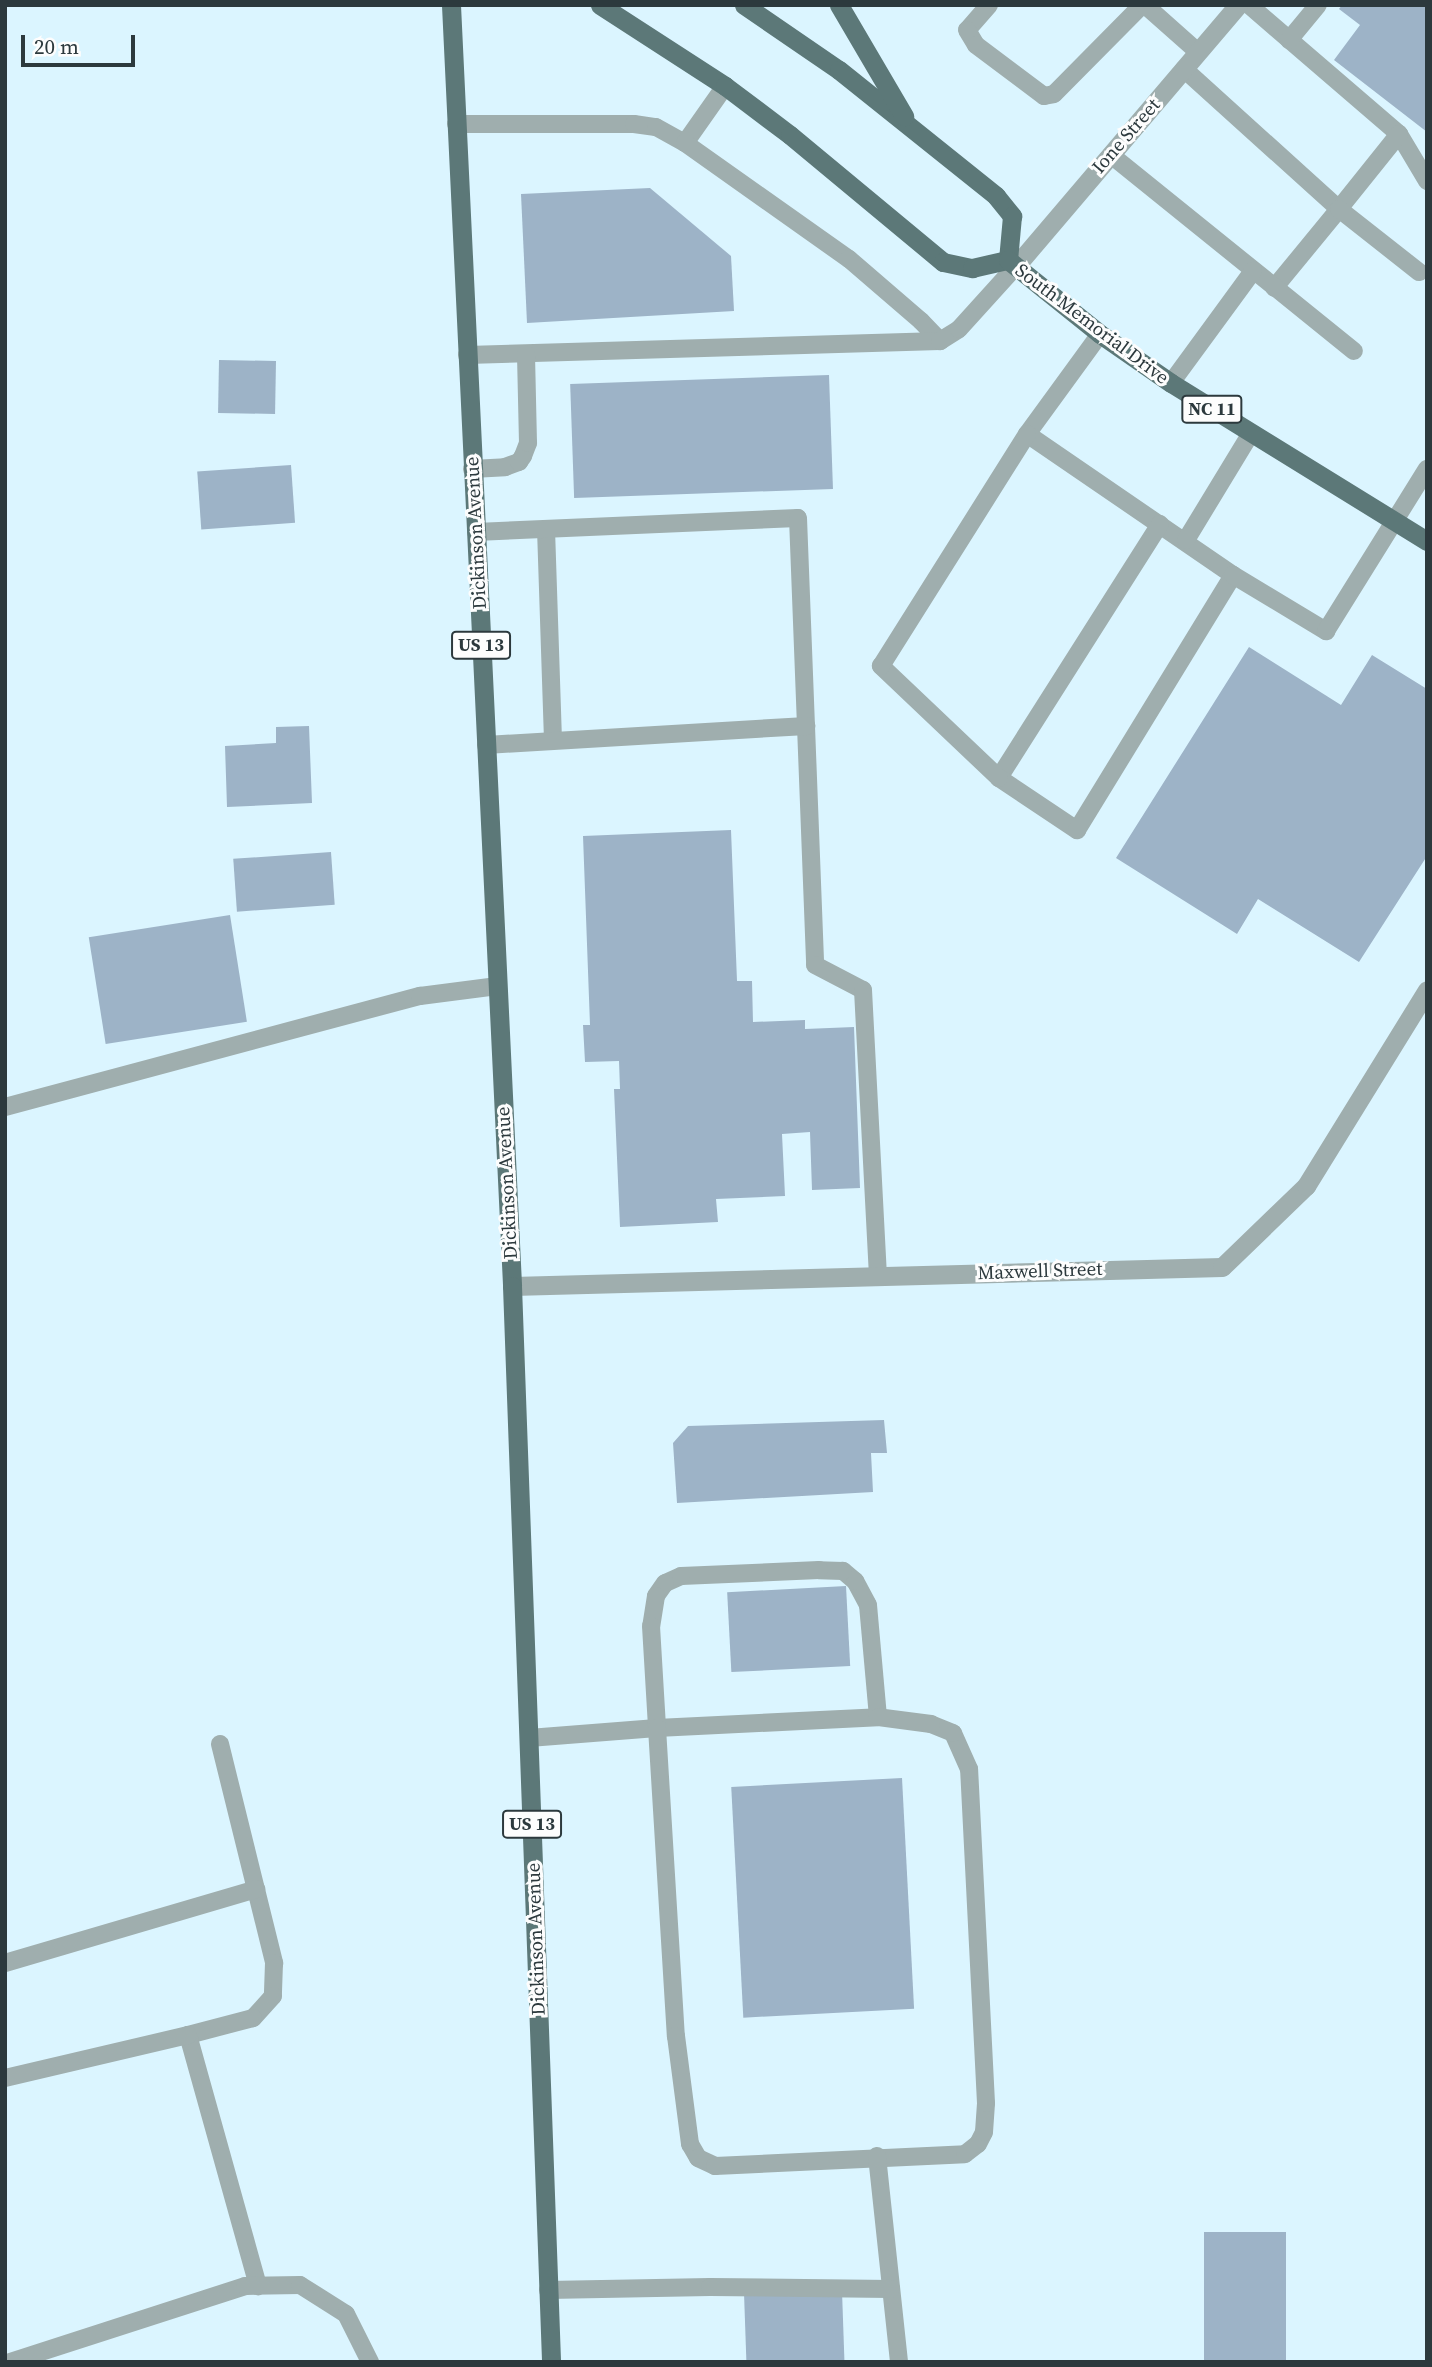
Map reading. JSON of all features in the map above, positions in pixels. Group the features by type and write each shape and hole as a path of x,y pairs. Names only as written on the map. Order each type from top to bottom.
{"main road":[{"name":"Dickinson Avenue","path":"451,5 512,1286 551,2362"},
{"name":"South Memorial Drive","path":"600,5 725,86 790,135 943,262 972,268 1011,264 1100,334 1171,383 1427,541"},
{"name":"South Memorial Drive","path":"744,5 839,69 996,196 1012,215 1011,264"},
{"path":"839,5 910,126"}],"street":[{"name":"Ione Street","path":"1011,264 1111,155 1238,5"},
{"name":"Maxwell Street","path":"512,1286 1222,1266 1306,1186 1427,990"}],"lane":[{"path":"989,5 967,30 976,45 1044,96 1054,94 1144,5 1198,52"},
{"path":"1249,5 1399,134 1427,181"},
{"path":"1289,40 1318,5"},
{"path":"1184,69 1339,208 1419,272"},
{"path":"685,143 725,86"},
{"path":"456,124 634,124 656,127 685,143 849,259 921,321 940,341"},
{"path":"1274,288 1399,134"},
{"path":"1111,155 1354,351"},
{"path":"467,355 940,341 959,328 1011,264"},
{"path":"1171,383 1252,271"},
{"path":"1100,334 1027,434 881,666 999,778 1077,830 1233,575"},
{"path":"472,469 505,467 519,462 523,456 528,443 526,354"},
{"path":"1186,540 1251,433"},
{"path":"1027,434 1186,540 1233,575 1326,631 1427,469"},
{"path":"476,532 798,518 815,965 863,990 878,1276"},
{"path":"999,778 1160,524"},
{"path":"546,529 553,739"},
{"path":"486,745 806,726"},
{"path":"5,1107 420,996 497,986"},
{"path":"529,1738 657,1728 878,1717 931,1724 953,1733 969,1769 986,2103 984,2132 978,2144 965,2154 877,2156 715,2166 698,2158 690,2144 676,2036 657,1728 653,1616 656,1595 665,1583 681,1576 843,1571 855,1581 868,1605 878,1717"},
{"path":"5,2078 253,2018 273,1996 274,1963 220,1744"},
{"path":"5,1963 256,1889"},
{"path":"188,2035 258,2286"},
{"path":"877,2156 899,2362"},
{"path":"10,2362 245,2286 299,2284 346,2314 370,2362"},
{"path":"548,2290 891,2288"}],"building":[{"path":"1342,5 1427,5 1427,132 1334,60 1360,25 1339,9"},
{"path":"650,188 731,256 734,311 527,323 521,194"},
{"path":"219,360 276,361 275,414 218,413"},
{"path":"829,375 833,489 574,498 570,384"},
{"path":"291,465 295,523 201,529 197,472"},
{"path":"1249,647 1341,705 1372,655 1427,689 1427,856 1359,962 1258,899 1237,934 1116,858"},
{"path":"309,726 312,803 227,807 225,746 276,743 276,727"},
{"path":"731,830 737,981 752,981 753,1022 805,1020 805,1029 854,1027 860,1188 812,1190 810,1132 782,1134 785,1196 716,1199 718,1222 620,1227 614,1089 620,1089 619,1061 585,1062 583,1025 590,1025 583,836"},
{"path":"331,852 335,905 237,912 233,859"},
{"path":"230,915 247,1022 106,1044 89,937"},
{"path":"884,1420 887,1453 871,1453 873,1492 677,1503 673,1443 688,1426"},
{"path":"846,1586 850,1666 731,1672 727,1592"},
{"path":"902,1778 914,2009 743,2018 731,1787"},
{"path":"1204,2232 1286,2232 1286,2362 1204,2362"},
{"path":"842,2291 844,2362 746,2362 744,2294"}]}
